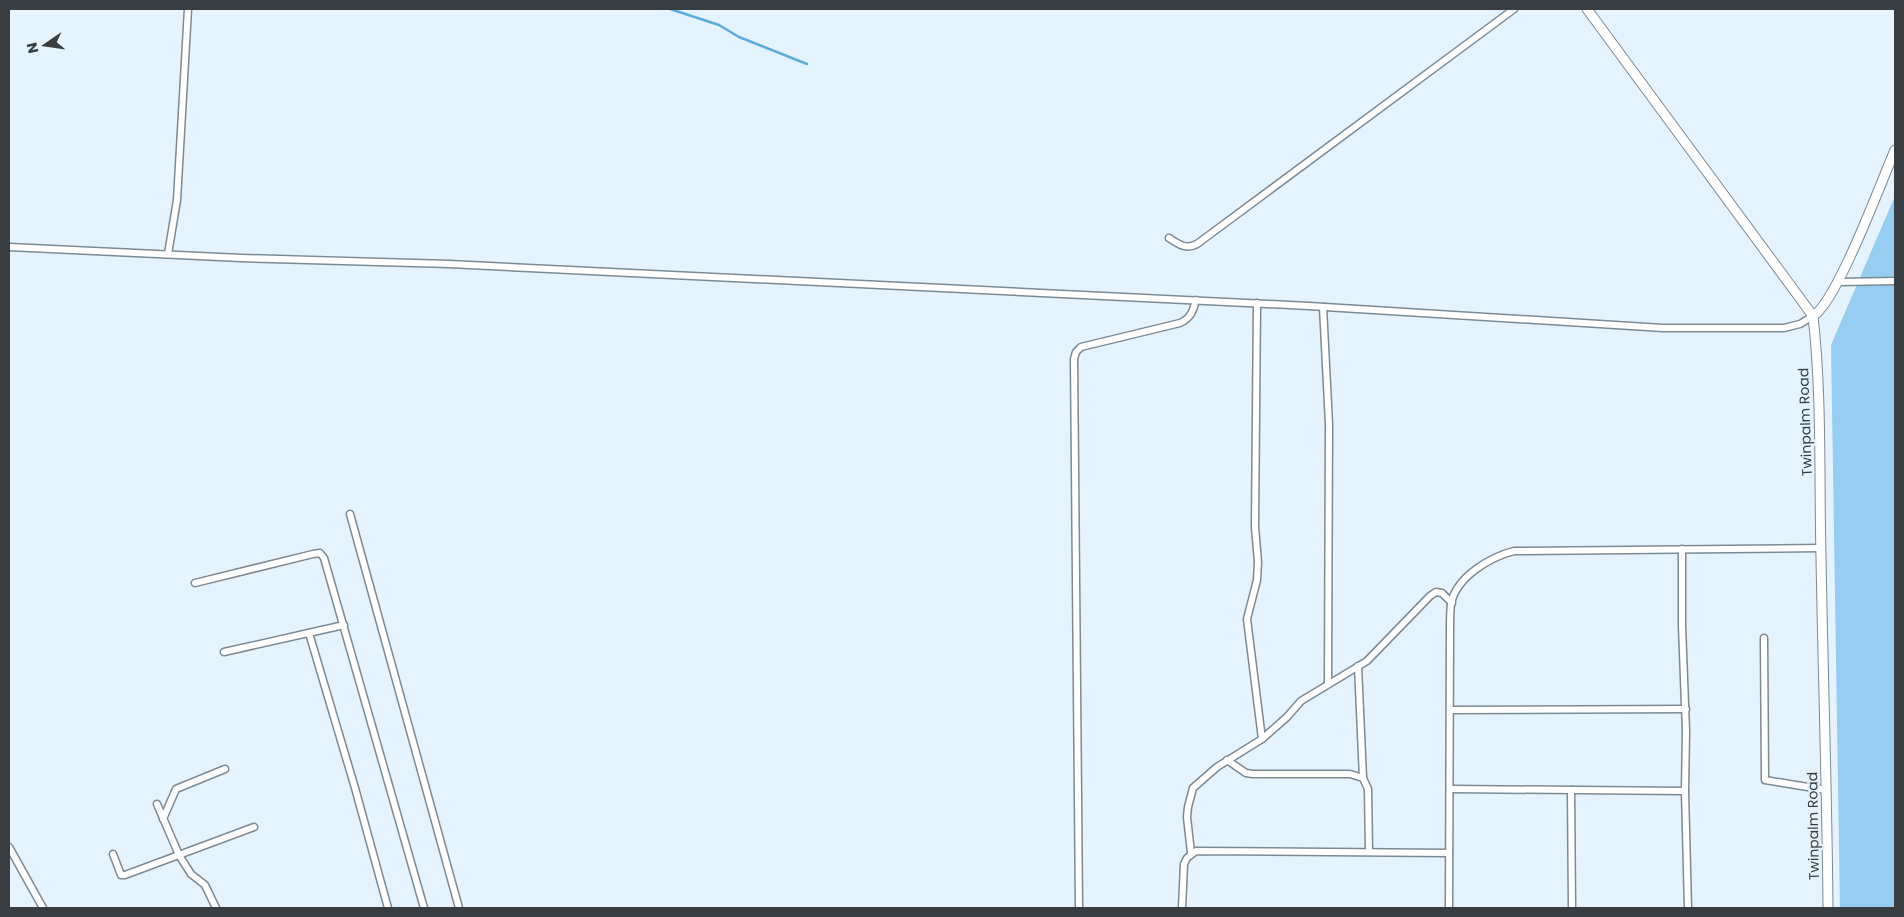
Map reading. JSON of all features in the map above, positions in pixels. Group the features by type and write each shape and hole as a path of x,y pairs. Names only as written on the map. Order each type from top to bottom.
{"main road":[{"path":"1587,9 1813,316 1825,304 1838,282 1895,150"},
{"name":"Twinpalm Road","path":"1813,316 1821,458 1828,908"}],"street":[{"path":"168,254 177,200 188,9"},
{"path":"1169,238 1186,247 1197,244 1514,9"},
{"path":"9,246 341,262 449,264 1323,306 1644,327 1709,329 1784,328 1800,324 1813,316"},
{"path":"1838,282 1895,281"},
{"path":"1079,908 1074,359 1076,352 1081,347 1187,320 1192,313 1196,300"},
{"path":"1257,303 1255,527 1258,562 1257,580 1247,619 1262,740"},
{"path":"1323,306 1329,424 1328,684"},
{"path":"350,514 459,908"},
{"path":"1449,908 1452,603 1455,593 1469,576 1500,554 1514,551 1821,548"},
{"path":"1682,550 1688,908"},
{"path":"195,583 320,553 327,564 424,908"},
{"path":"1182,908 1184,864 1191,853 1187,817 1190,796 1200,781 1227,760 1262,740 1287,718 1301,701 1358,666 1381,647 1430,596 1436,592 1442,593 1452,603"},
{"path":"224,652 344,625"},
{"path":"309,633 388,908"},
{"path":"1764,638 1765,780 1826,790"},
{"path":"1358,666 1363,778 1368,788 1369,852"},
{"path":"1450,710 1686,709"},
{"path":"1227,760 1246,773 1253,774 1350,774 1363,778"},
{"path":"163,819 176,789 225,769"},
{"path":"1450,789 1685,791"},
{"path":"1571,790 1572,908"},
{"path":"157,804 179,855 191,874 206,884 216,908"},
{"path":"113,854 123,875 254,827"},
{"path":"9,847 43,908"},
{"path":"1191,853 1202,850 1449,853"}],"shaded area":[{"path":"1895,196 1895,908 1840,908 1831,345"}],"waterway":[{"path":"670,9 719,25 739,37 807,64"}]}
